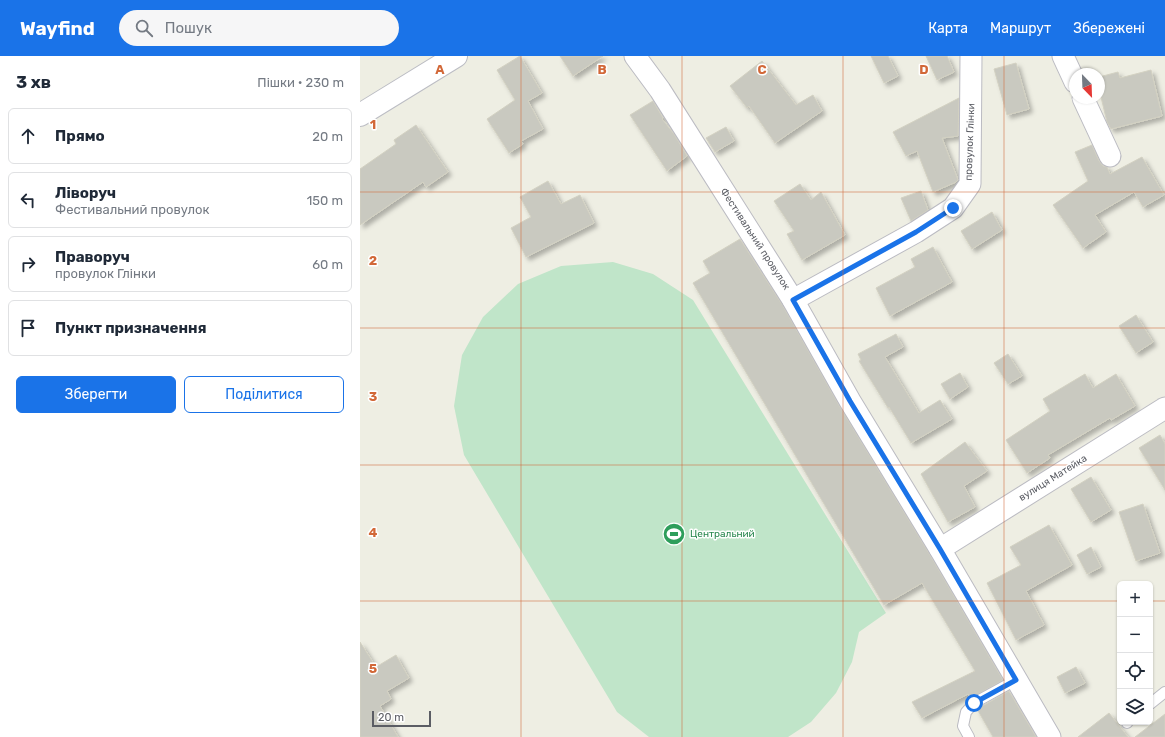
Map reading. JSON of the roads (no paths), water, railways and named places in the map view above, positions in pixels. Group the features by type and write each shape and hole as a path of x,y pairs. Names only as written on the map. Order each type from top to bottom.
{"street":[{"path":"360,115 456,56"},
{"name":"Фестивальний провулок","path":"635,56 660,90 793,300 850,401 940,549 1050,737"},
{"name":"провулок Глінки","path":"793,300 916,232 953,208 970,184 971,56"},
{"path":"1063,56 1069,69"},
{"path":"1086,104 1110,156"},
{"name":"вулиця Матейка","path":"940,549 1165,408"}],"lane":[{"path":"969,737 963,726 966,712 974,703 1016,680"},
{"path":"1153,702 1165,692"}],"place":[{"name":"Центральний","path":"674,534"}]}
